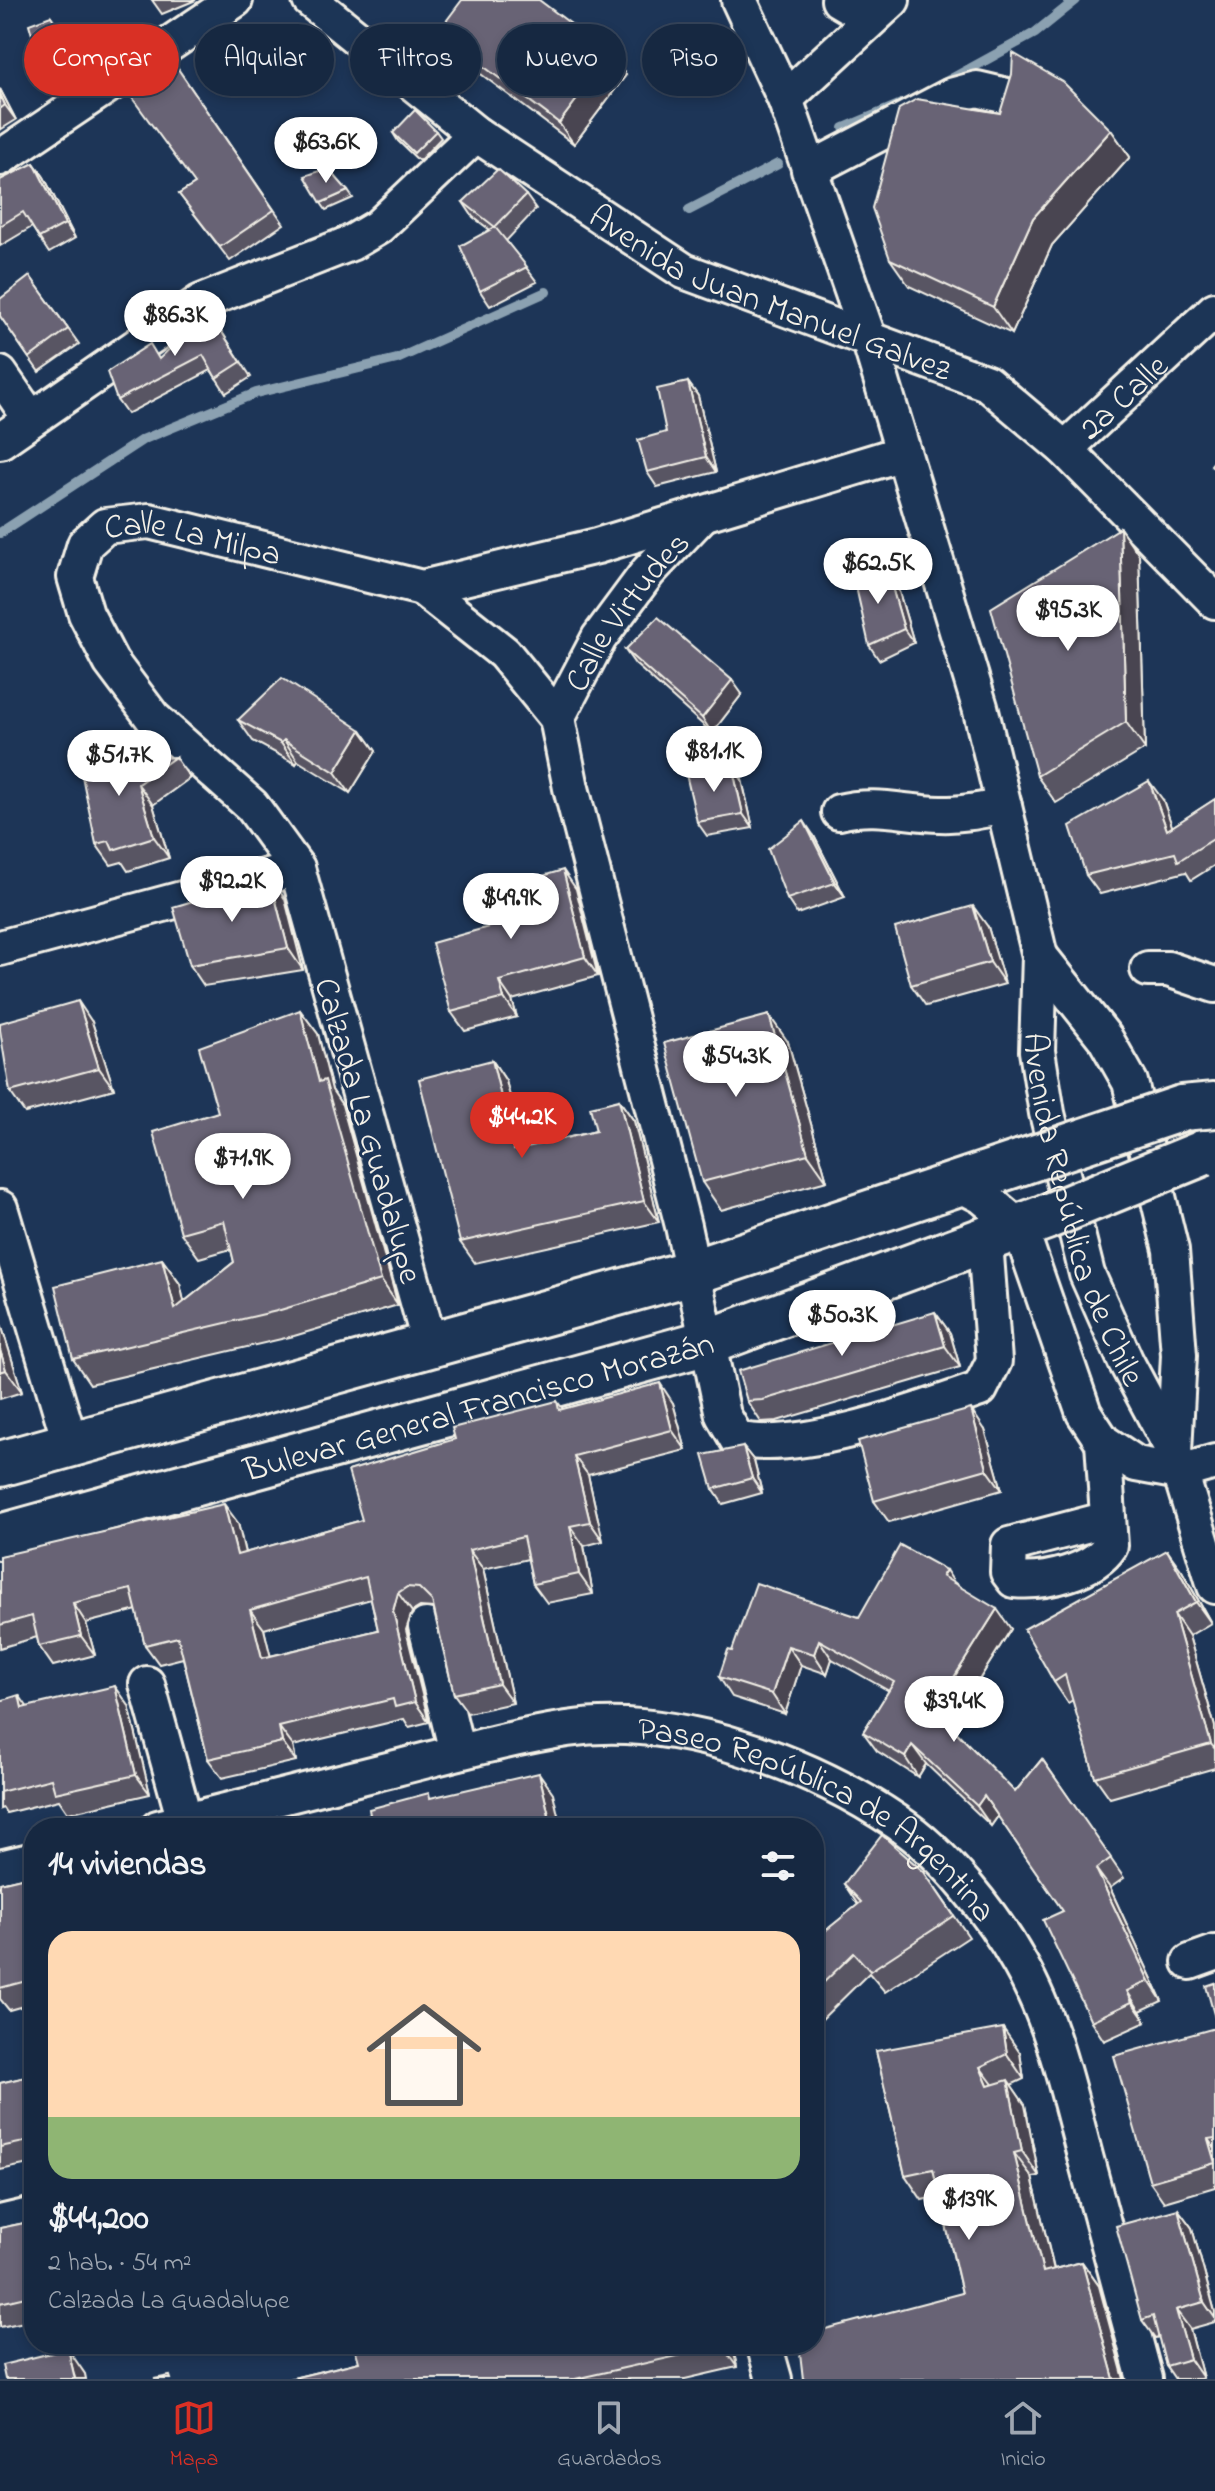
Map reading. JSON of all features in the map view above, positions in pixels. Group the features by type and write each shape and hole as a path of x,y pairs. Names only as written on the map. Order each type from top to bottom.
{"main road":[{"name":"Bulevar General Francisco Morazán","path":"0,1464 693,1272 1199,1106"},
{"name":"Bulevar General Francisco Morazán","path":"0,1537 708,1342 1017,1229 1209,1147"}],"street":[{"path":"0,158 235,0"},
{"name":"Avenida Juan Manuel Galvez","path":"310,0 476,134 684,271 987,383 1065,449 1215,601"},
{"name":"Avenida República de Chile","path":"739,0 785,99 870,342 980,707 1040,956 1037,1051 1047,1113 1087,1274 1126,1362 1177,1462 1215,1586"},
{"path":"839,0 882,10"},
{"path":"785,99 882,10"},
{"path":"809,170 951,96 977,89 1011,97"},
{"path":"0,441 201,302 351,243 378,227 476,134"},
{"name":"2a Calle","path":"1065,449 1215,310"},
{"path":"0,374 31,419"},
{"name":"Calle La Milpa","path":"297,868 252,806 153,718 111,662 86,614 75,577 85,544 105,526 149,521 422,588 597,546 903,453"},
{"name":"Calle Virtudes","path":"557,718 599,638 648,572 705,511"},
{"name":"Calle Virtudes","path":"422,588 504,653 557,718 571,788 693,1272 723,1415 737,1439 761,1444 832,1432 980,1389 994,1361 1017,1229"},
{"path":"839,812 877,806 961,814 1004,806"},
{"path":"0,948 297,868"},
{"name":"Calzada La Guadalupe","path":"297,868 430,1345"},
{"name":"Avenida República de Chile","path":"1040,956 1105,1038 1130,1082 1171,1250 1179,1355 1177,1462"},
{"path":"1148,969 1168,969 1215,985"},
{"path":"959,1184 982,1196 1017,1229 1084,1413 1103,1442 1136,1464 1215,1462"},
{"path":"0,1208 71,1445"},
{"path":"1103,1442 1108,1519"},
{"path":"426,1626 457,1752"},
{"path":"147,1684 171,1818"},
{"name":"Paseo República de Argentina","path":"199,1818 457,1752 569,1729 677,1733 799,1766 900,1823 981,1905 1021,1965 1061,2064 1145,2379"},
{"path":"0,1868 24,1862"},
{"path":"0,2223 24,2217"},
{"path":"767,2354 774,2379"}],"building":[{"path":"462,0 539,0 571,24 497,24 497,76 481,64 481,24 444,24"},
{"path":"51,16 56,24 29,24"},
{"path":"1013,53 1063,82 1111,130 1033,218 993,307 890,259 872,208 899,109 917,99 1000,113 1012,74"},
{"path":"179,70 274,210 220,247 179,194 195,184 131,96 179,96"},
{"path":"523,96 579,96 559,123"},
{"path":"415,110 436,131 414,153 393,133"},
{"path":"34,163 65,224 39,238 23,212 0,226 0,180"},
{"path":"328,168 348,191 321,203 305,176"},
{"path":"498,169 526,195 495,227 463,202"},
{"path":"495,227 527,267 480,291 460,246"},
{"path":"30,276 68,329 29,358 0,316 0,299"},
{"path":"209,312 241,362 216,378 203,355 117,400 107,372 150,344 159,359"},
{"path":"688,382 706,457 647,472 638,440 666,432 657,389"},
{"path":"1120,528 1126,722 1037,776 991,608"},
{"path":"887,570 904,629 869,645 854,578"},
{"path":"658,617 732,680 702,718 625,650"},
{"path":"282,678 361,730 335,772 284,740 281,743 238,720"},
{"path":"128,750 131,761 175,757 138,784 154,837 113,850 109,841 96,844 82,776 83,765"},
{"path":"732,766 743,814 697,822 686,774"},
{"path":"1149,781 1167,830 1215,799 1215,838 1178,861 1175,853 1086,875 1070,826"},
{"path":"804,821 835,883 787,899 768,849"},
{"path":"563,870 585,957 499,981 504,998 451,1012 432,943 492,926 488,892"},
{"path":"270,878 288,948 190,965 173,907"},
{"path":"973,906 990,962 911,985 895,928"},
{"path":"78,1001 99,1068 10,1092 0,1023"},
{"path":"300,1010 319,1082 325,1080 381,1280 277,1311 73,1359 55,1286 162,1259 175,1309 234,1262 224,1221 181,1233 153,1132 218,1112 199,1047"},
{"path":"769,1015 808,1154 702,1182 664,1043"},
{"path":"492,1060 514,1150 596,1131 590,1107 619,1100 644,1201 460,1242 419,1079"},
{"path":"935,1312 945,1346 763,1400 747,1401 738,1371"},
{"path":"0,1350 6,1370 0,1372"},
{"path":"660,1383 672,1430 574,1456 590,1522 570,1526 579,1574 533,1584 523,1537 469,1550 499,1684 454,1694 432,1601 419,1588 407,1587 398,1593 393,1611 415,1702 395,1707 393,1699 279,1727 282,1742 208,1759 178,1637 145,1645 131,1589 73,1603 81,1636 39,1646 32,1616 0,1625 0,1556 224,1504 237,1555 362,1520 348,1471 455,1439 452,1428 557,1401 559,1410","holes":["366,1577 378,1630 262,1658 250,1610"]},
{"path":"971,1409 987,1469 874,1501 858,1441"},
{"path":"743,1447 752,1478 713,1489 703,1455"},
{"path":"900,1545 946,1570 942,1576 997,1609 934,1709 1015,1792 1042,1759 1111,1858 1096,1869 1149,1981 1127,1991 1132,2002 1091,2021 1043,1920 1063,1911 984,1796 977,1806 912,1745 905,1757 863,1732 894,1682 819,1640 814,1654 788,1646 772,1694 719,1677 728,1650 732,1651 756,1583 859,1617"},
{"path":"1167,1550 1196,1602 1174,1614 1211,1744 1095,1777 1065,1675 1054,1682 1024,1629"},
{"path":"115,1686 136,1775 55,1793 51,1779 0,1792 0,1701 19,1695 22,1708"},
{"path":"539,1773 550,1818 359,1818 370,1815 369,1809 429,1793 430,1798"},
{"path":"882,1835 924,1872 954,1916 870,1971 854,1953 824,1982 824,1932 861,1902 844,1884"},
{"path":"24,1877 24,1982 0,1988 0,1883"},
{"path":"1215,1983 1215,2018 1206,1986"},
{"path":"1003,2028 1007,2054 980,2067 988,2086 1008,2080 1022,2151 1014,2153 1043,2272 1082,2262 1114,2379 803,2379 800,2354 824,2354 824,2329 962,2293 933,2169 905,2175 876,2051"},
{"path":"1215,2028 1215,2138 1208,2139 1215,2163 1150,2182 1114,2056"},
{"path":"24,2077 24,2142 0,2147 0,2083"},
{"path":"1178,2209 1204,2302 1176,2310 1190,2359 1166,2366 1153,2316 1142,2320 1116,2226"},
{"path":"24,2223 24,2297 0,2303 0,2228"},
{"path":"47,2354 69,2354 75,2379 5,2379 2,2365"},
{"path":"357,2354 686,2354 575,2379 289,2379 359,2362"}],"waterway":[{"path":"944,83 1035,33 1076,0"},
{"path":"844,128 901,104"},
{"path":"689,210 778,164"},
{"path":"0,533 142,440 256,393 397,359 546,292"}]}
